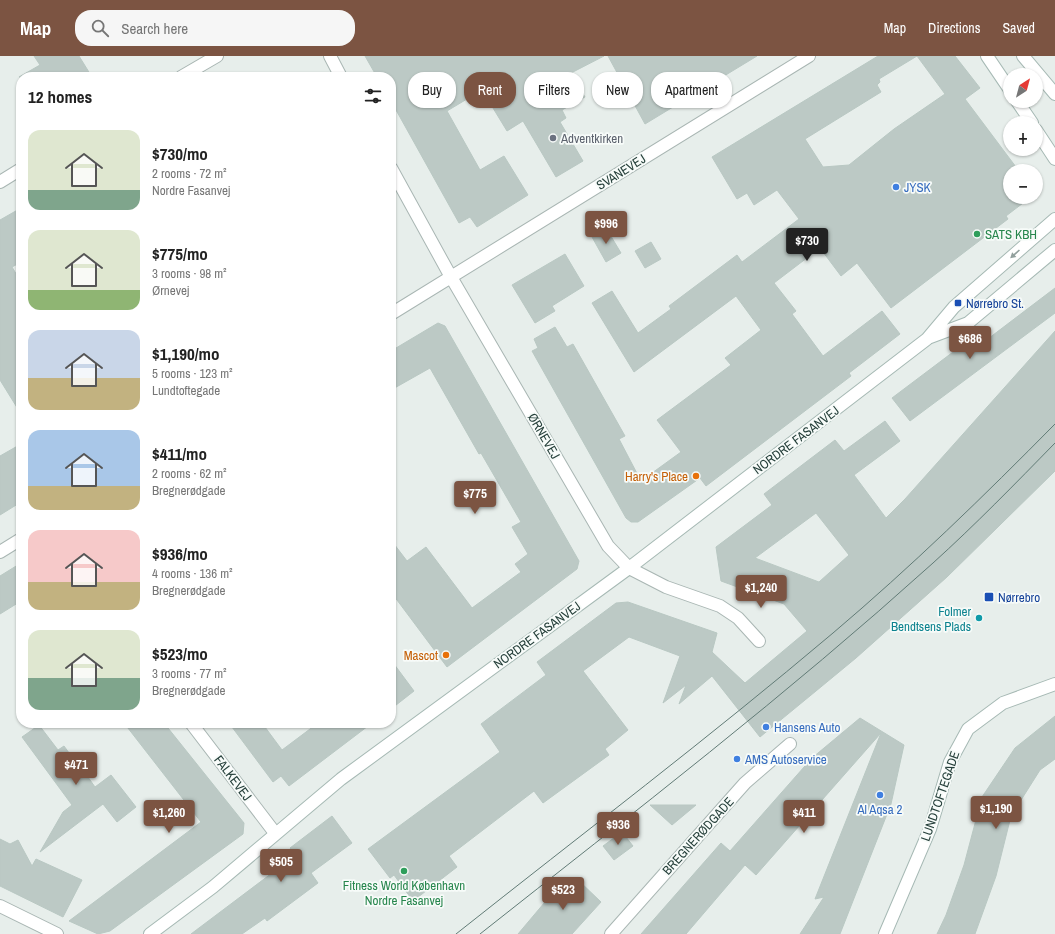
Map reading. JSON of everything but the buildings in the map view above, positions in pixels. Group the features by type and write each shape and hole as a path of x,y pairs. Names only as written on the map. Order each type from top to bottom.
{"street":[{"path":"189,72 217,56"},
{"path":"330,56 339,72"},
{"name":"SVANEVEJ","path":"396,311 809,56"},
{"path":"987,56 1003,80"},
{"path":"1023,56 1055,94"},
{"path":"1043,140 1055,158"},
{"path":"0,182 16,172"},
{"name":"ØRNEVEJ","path":"396,177 451,277 608,546 629,568 666,587 720,606 738,618 759,641"},
{"name":"NORDRE FASANVEJ","path":"150,934 213,887 275,833 341,779 629,568 927,339 954,307 1055,219"},
{"name":"NORDRE FASANVEJ","path":"927,339 968,323 1055,250"},
{"path":"0,552 16,542"},
{"name":"LUNDTOFTEGADE","path":"885,934 930,829 950,762 968,728 1003,703 1055,684"},
{"name":"FALKEVEJ","path":"194,728 275,833"},
{"name":"BREGNERØDGADE","path":"611,934 745,783 790,744"},
{"path":"0,906 57,934"}],"tram line":[{"path":"456,934 693,748 833,633 891,583 947,531 1055,424"},
{"path":"480,934 710,752 823,659 949,549 1055,443"}],"place":[{"name":"Adventkirken","path":"553,138"},
{"name":"JYSK","path":"896,187"},
{"name":"SATS KBH","path":"977,234"},
{"name":"Nørrebro St.","path":"958,303"},
{"name":"Harry's Place","path":"696,476"},
{"name":"Nørrebro","path":"989,597"},
{"name":"Folmer Bendtsens Plads","path":"979,618"},
{"name":"Mascot","path":"446,655"},
{"name":"Hansens Auto","path":"766,727"},
{"name":"AMS Autoservice","path":"737,759"},
{"name":"Al Aqsa 2","path":"880,795"},
{"name":"Fitness World København Nordre Fasanvej","path":"404,871"}]}
